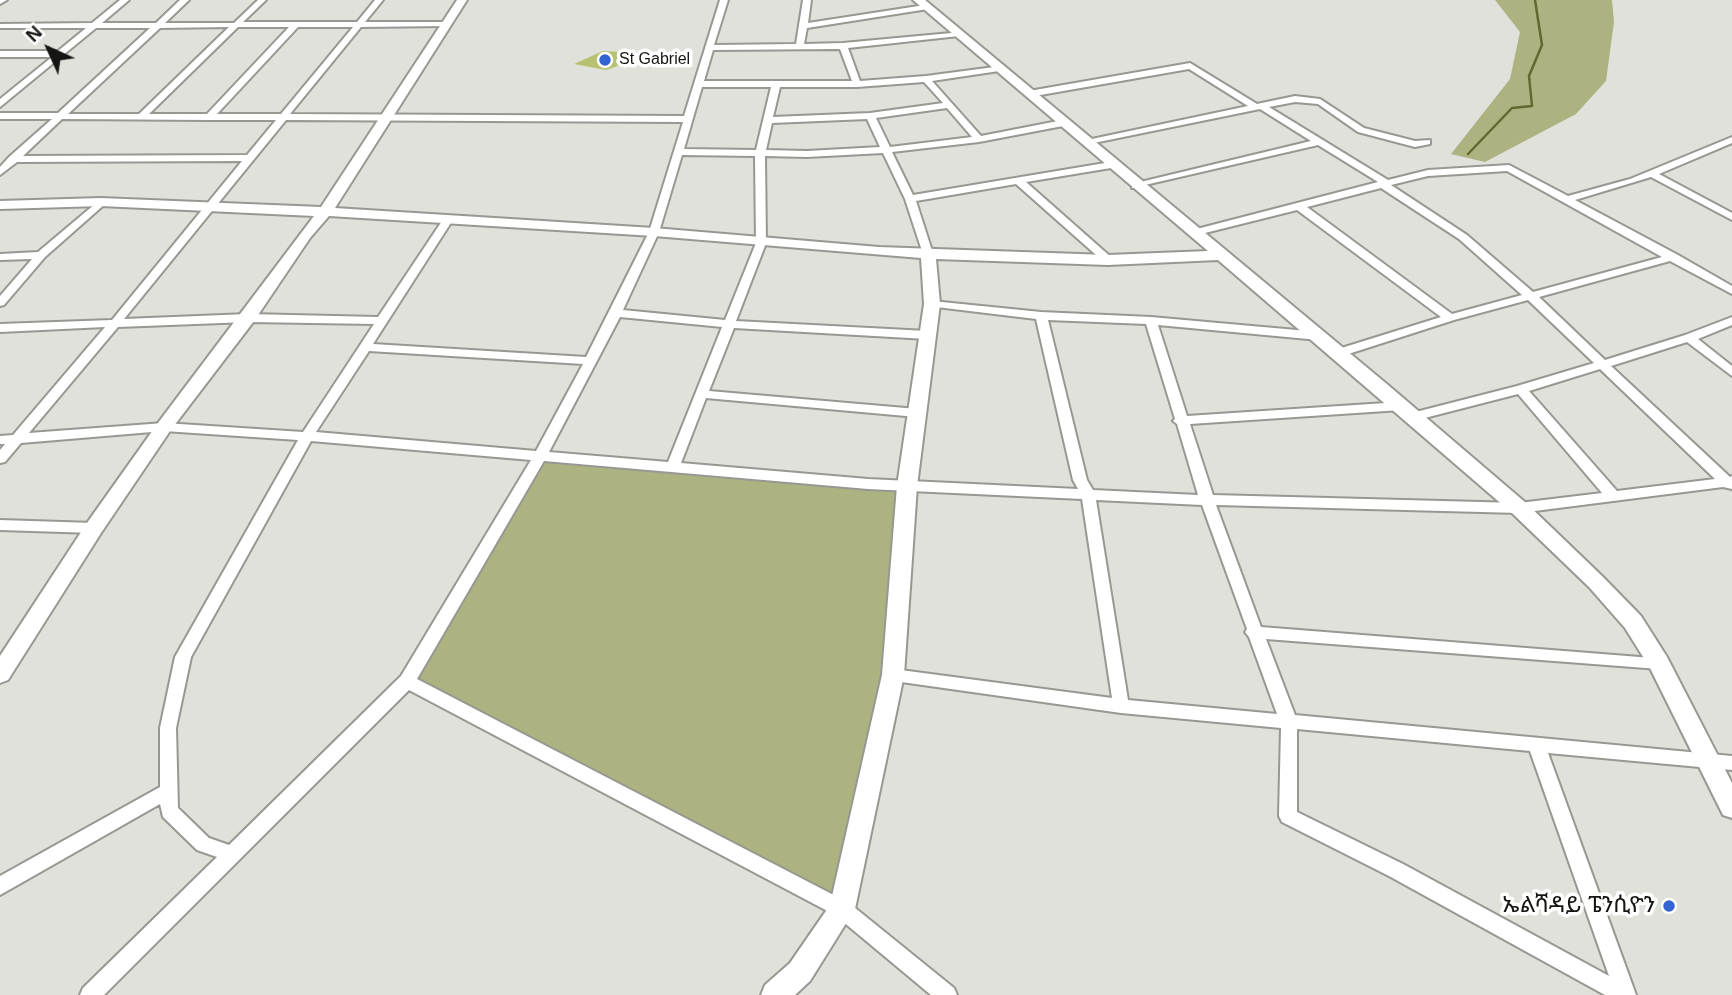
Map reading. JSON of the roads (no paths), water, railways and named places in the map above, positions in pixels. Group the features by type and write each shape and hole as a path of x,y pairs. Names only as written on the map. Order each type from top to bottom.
{"street":[{"path":"0,104 125,0"},
{"path":"0,172 185,0"},
{"path":"142,116 262,0"},
{"path":"0,459 117,321 379,0"},
{"path":"0,674 94,528 164,428 248,318 304,235 326,211 462,0"},
{"path":"90,995 407,681 540,456 616,313 654,232 724,0"},
{"path":"800,46 807,0"},
{"path":"805,26 921,4 1319,336 1519,508 1633,622 1659,663 1732,807"},
{"path":"209,117 296,24"},
{"path":"0,26 447,24"},
{"path":"709,48 843,46 959,34"},
{"path":"843,46 858,84"},
{"path":"0,54 58,54"},
{"path":"1029,94 1190,66 1319,142 1463,237 1730,484"},
{"path":"697,84 858,84 926,79 999,68"},
{"path":"926,79 979,139"},
{"path":"673,466 732,324 761,243 760,154 776,85"},
{"path":"1087,143 1295,99 1320,102 1361,130 1415,144 1427,142"},
{"path":"767,120 870,116 950,105"},
{"path":"0,116 688,119"},
{"path":"775,995 800,972 842,909 893,675 907,486 932,304 928,254 910,199 870,116"},
{"path":"679,152 760,154 885,150 979,139 1063,123"},
{"path":"1569,199 1652,174 1732,140"},
{"path":"1136,186 1319,142"},
{"path":"0,159 251,158"},
{"path":"910,199 1111,165"},
{"path":"1193,233 1428,173 1509,168 1732,291"},
{"path":"1652,174 1732,217"},
{"path":"1020,182 1108,260"},
{"path":"0,303 41,255 101,202"},
{"path":"0,205 101,202 326,211 654,232 761,243 928,254 1108,260 1219,255"},
{"path":"1299,206 1450,318"},
{"path":"232,854 203,844 169,811 168,729 183,657 307,436 368,347 447,220"},
{"path":"0,257 41,255"},
{"path":"1339,353 1450,318 1674,257"},
{"path":"932,304 1041,316 1151,321 1319,336"},
{"path":"616,313 732,324 927,335"},
{"path":"1041,316 1080,480 1088,494 1121,706"},
{"path":"0,328 117,321 248,318 382,321"},
{"path":"1151,321 1180,421 1207,500 1253,632 1289,723 1288,816 1396,870 1626,995"},
{"path":"1180,421 1407,411 1521,389 1689,338 1732,321"},
{"path":"1689,338 1732,372"},
{"path":"368,347 590,360"},
{"path":"1521,389 1614,497"},
{"path":"703,394 917,413"},
{"path":"0,440 164,428 307,436 907,486 1207,500 1519,508 1730,484"},
{"path":"0,525 94,528"},
{"path":"1253,632 1659,663"},
{"path":"893,675 1121,706 1732,763"},
{"path":"407,681 842,909 947,995"},
{"path":"1537,746 1626,995"},
{"path":"0,886 168,791"}],"waterway":[{"path":"1468,154 1512,108 1532,106 1529,76 1542,45 1535,0"}],"place":[{"name":"St Gabriel","path":"605,60"},
{"name":"ኤልሻዳይ ፔንሲዮን","path":"1669,906"}]}
